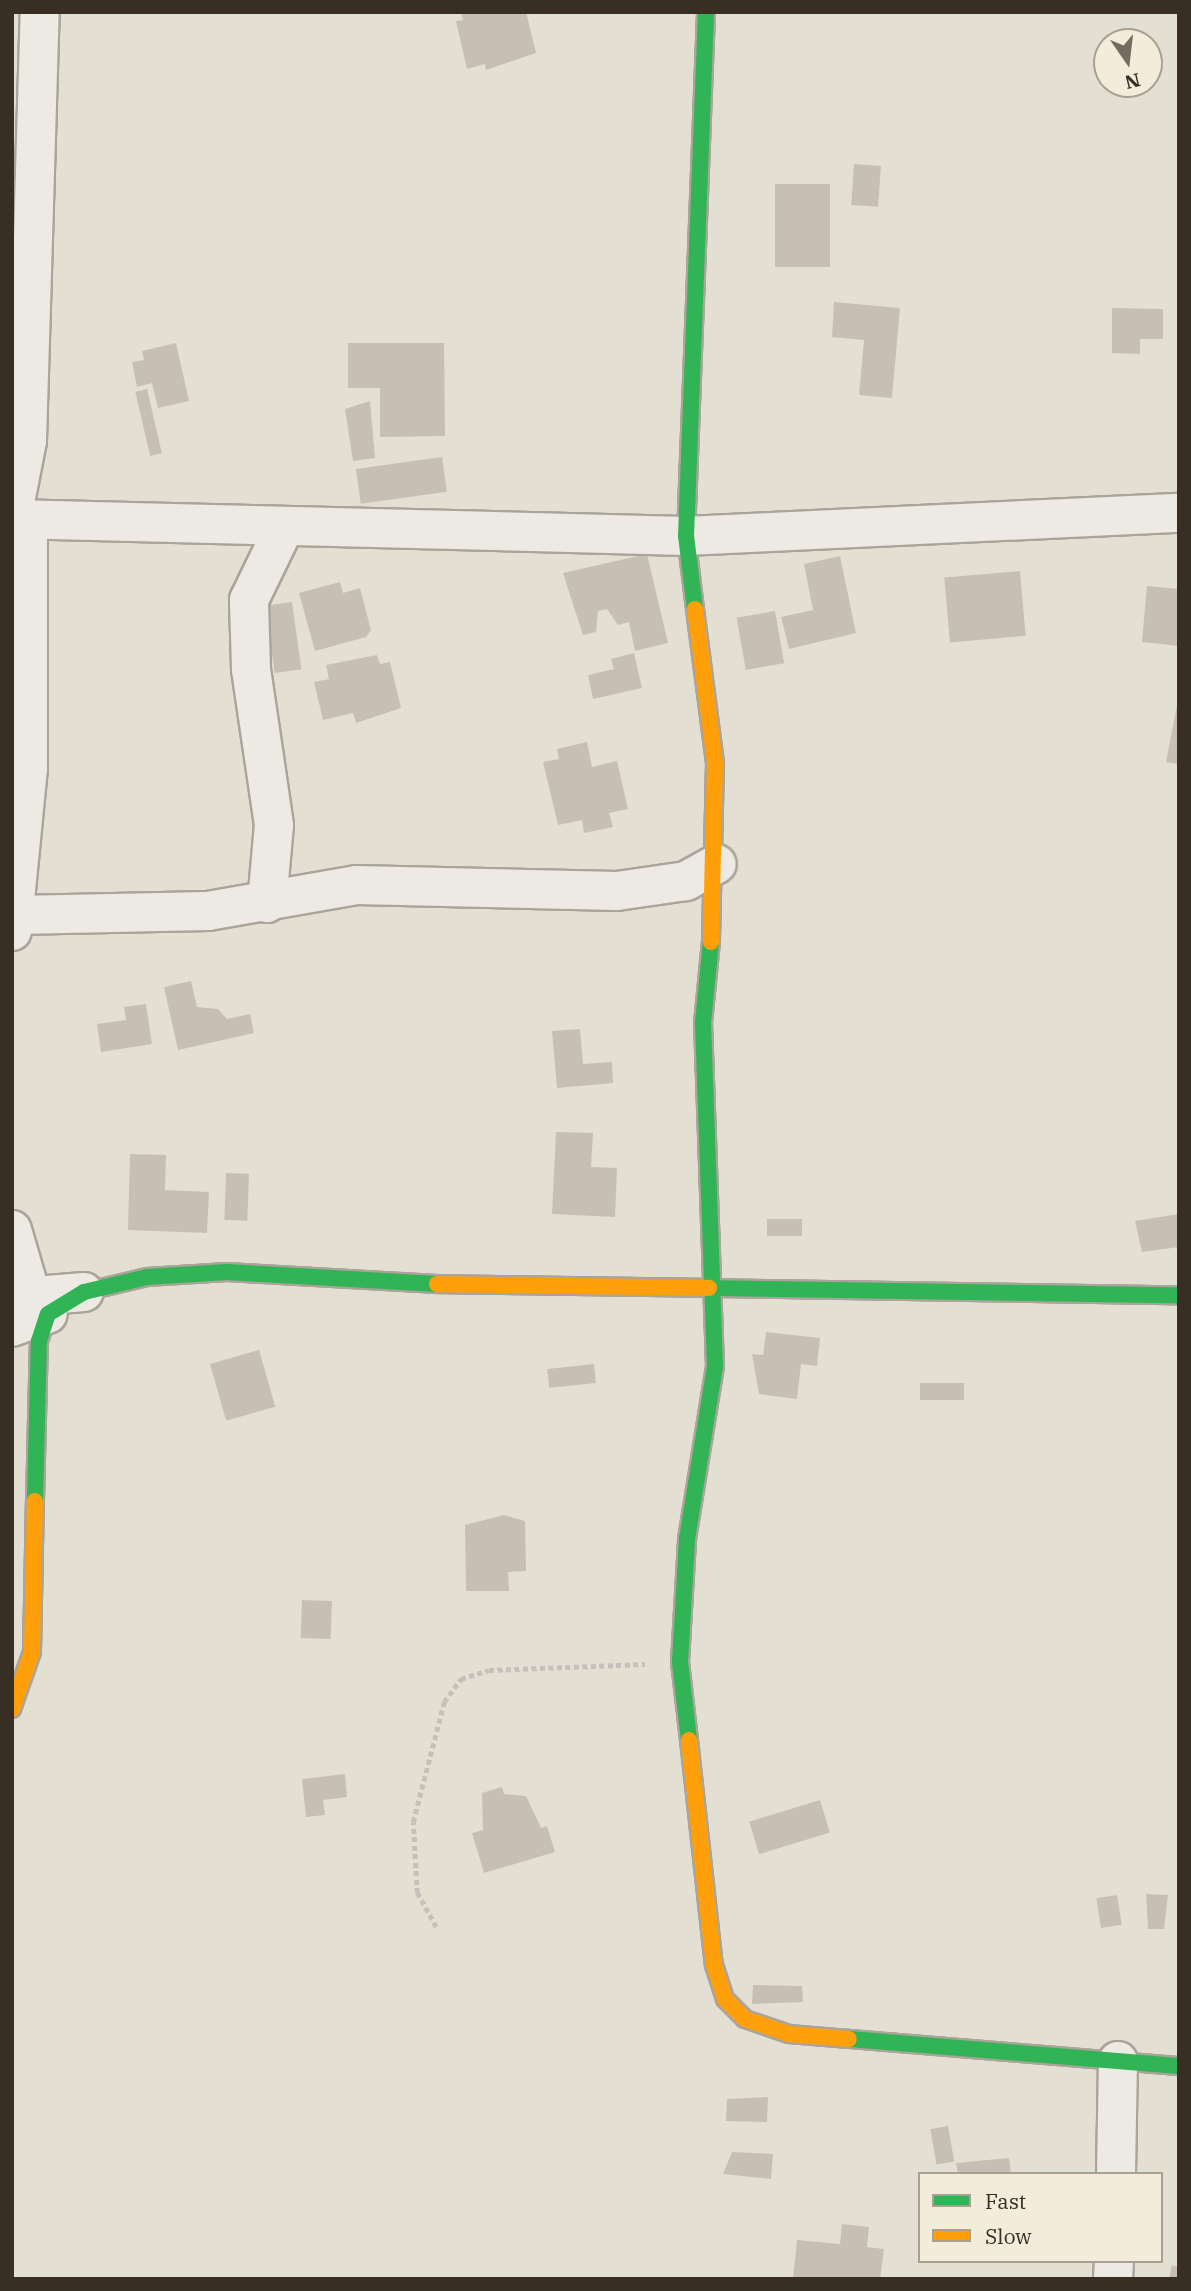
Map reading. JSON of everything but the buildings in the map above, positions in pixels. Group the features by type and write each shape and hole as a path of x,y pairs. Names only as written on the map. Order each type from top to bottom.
{"street":[{"path":"40,12 27,441 17,519 28,768 14,923 208,911 267,903 357,885 617,891 686,880 717,864"},
{"path":"706,12 686,536 715,763 717,864 703,1023 713,1379 687,1539 680,1662 715,1965 725,1999 746,2019 789,2034 1179,2066"},
{"path":"17,519 284,528 686,536 1179,513"},
{"path":"267,903 274,825 251,669 249,600 284,528"},
{"path":"12,1230 36,1377 32,1652 12,1709"},
{"path":"26,1308 147,1277 227,1272 322,1282 712,1285 1179,1295"},
{"path":"1116,2172 1118,2061"}],"path":[{"path":"436,1927 417,1894 413,1822 444,1702 461,1679 489,1670 680,1662"}],"traffic: fast":[{"path":"695,609 686,536 706,12"},
{"path":"689,1740 680,1662 687,1539 715,1366 703,1023 711,942"},
{"path":"35,1501 39,1341 48,1314 84,1292 147,1277 227,1272 437,1284"},
{"path":"709,1288 1179,1295"},
{"path":"849,2039 1179,2066"}],"traffic: slow":[{"path":"695,609 715,763 711,942"},
{"path":"437,1284 709,1288"},
{"path":"12,1709 32,1652 35,1501"},
{"path":"689,1740 714,1965 725,1999 745,2019 789,2034 849,2039"}]}
